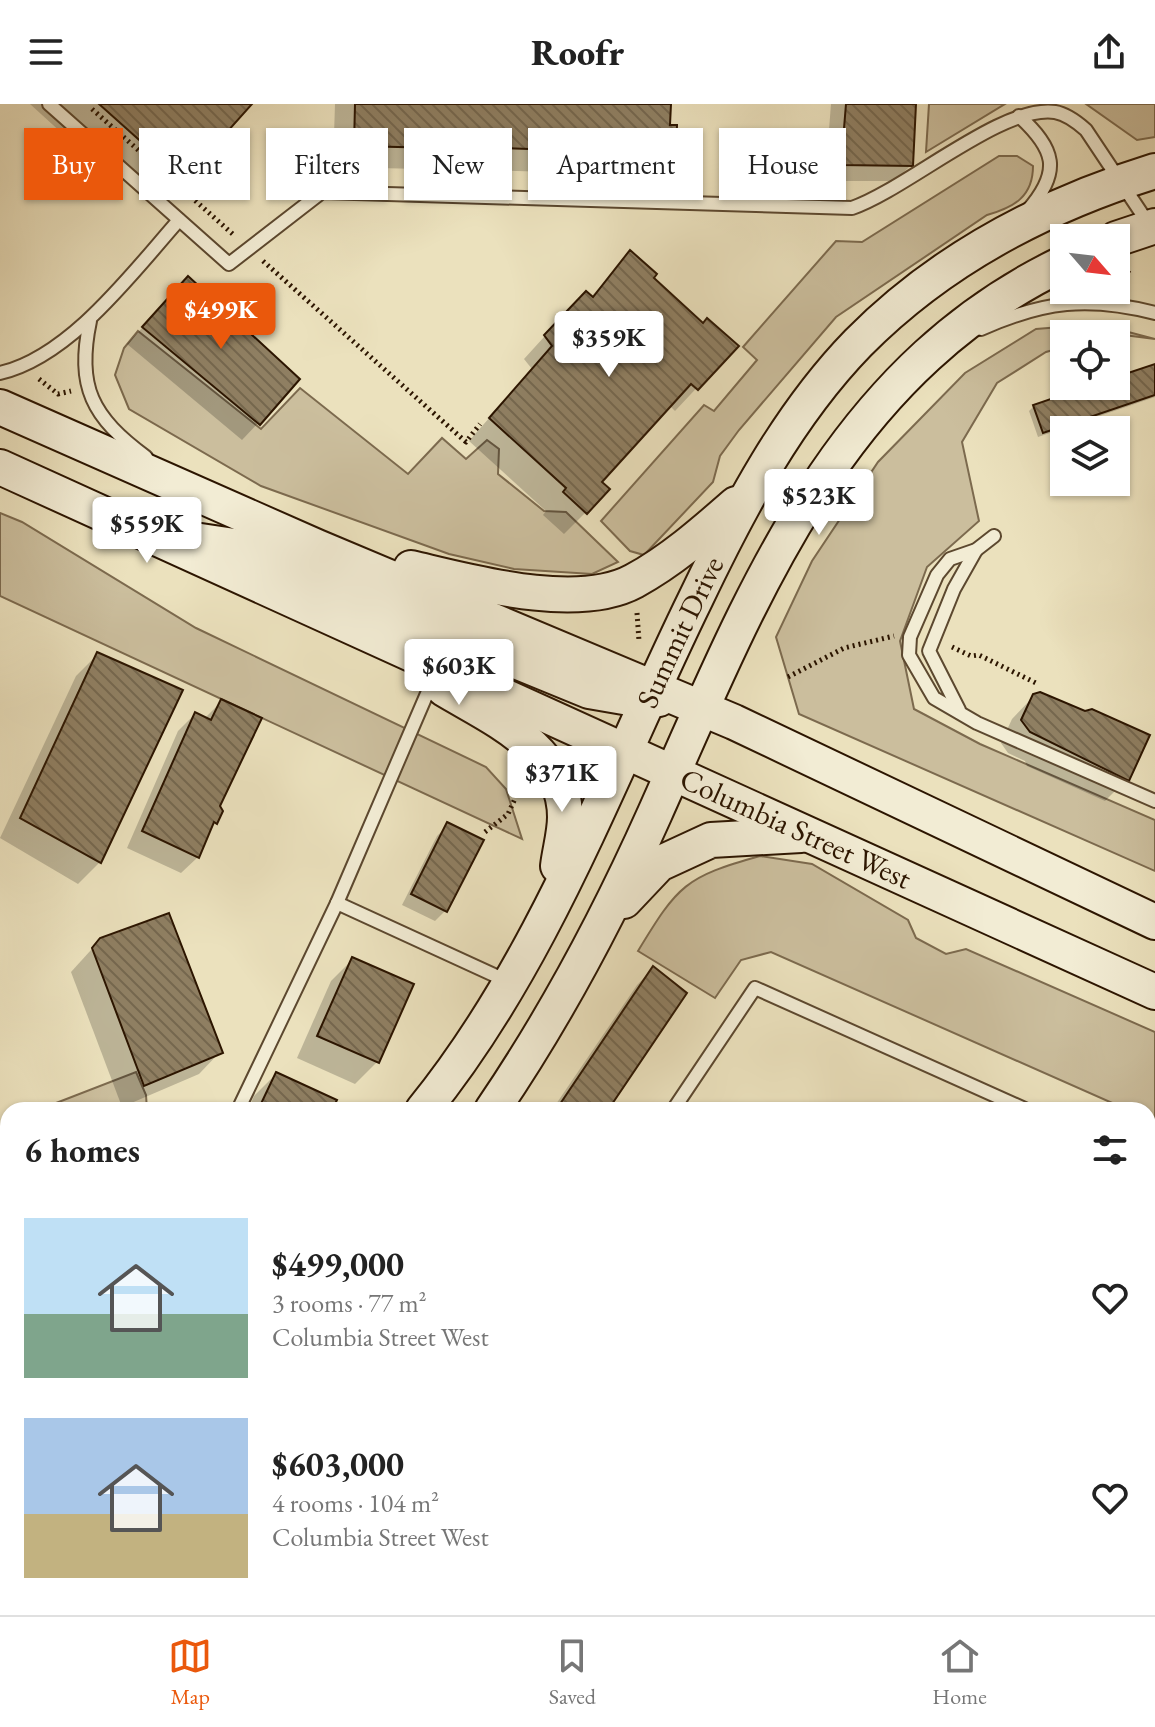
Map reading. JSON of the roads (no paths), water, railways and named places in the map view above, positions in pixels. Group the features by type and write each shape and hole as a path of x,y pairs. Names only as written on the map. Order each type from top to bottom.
{"main road":[{"name":"Summit Drive","path":"429,1102 477,1038 510,983 553,903 624,750 669,698 751,490 795,422 859,343 941,273 1013,227 1087,193 1155,171"},
{"path":"1130,248 1154,229"},
{"name":"Summit Drive","path":"669,698 718,674 798,515 870,413 924,355 976,313 1050,271"},
{"path":"0,407 669,698 1155,922"},
{"name":"Columbia Street West","path":"0,467 1155,992"},
{"path":"317,547 522,591 580,595 631,583 692,542 751,490"},
{"path":"146,532 234,546 589,691 669,698"},
{"path":"318,611 517,733 543,755 557,779 565,816 553,903"},
{"name":"Summit Drive","path":"497,1102 557,1009 602,925 674,772 669,698"},
{"path":"602,925 659,864 711,840 758,835 812,835"}],"lane":[{"path":"49,104 229,264 322,192 852,208 879,198 1000,123 1019,116 1056,112 1074,119 1086,130 1154,229"},
{"path":"1013,227 1042,194 1051,169 1049,151 1040,135 1019,116"},
{"path":"0,373 17,369 90,321 179,220"},
{"path":"924,355 1037,307 1070,302 1111,302 1155,313"},
{"path":"90,321 83,355 87,390 103,420 124,441 196,494"},
{"path":"994,536 976,550 950,559 937,575 910,637 909,655 934,698 977,723 1155,801"},
{"path":"959,710 929,651 959,578 976,550"},
{"path":"242,1102 337,903 432,682"},
{"path":"337,903 510,983"},
{"path":"678,1102 755,988 1009,1102"}]}
